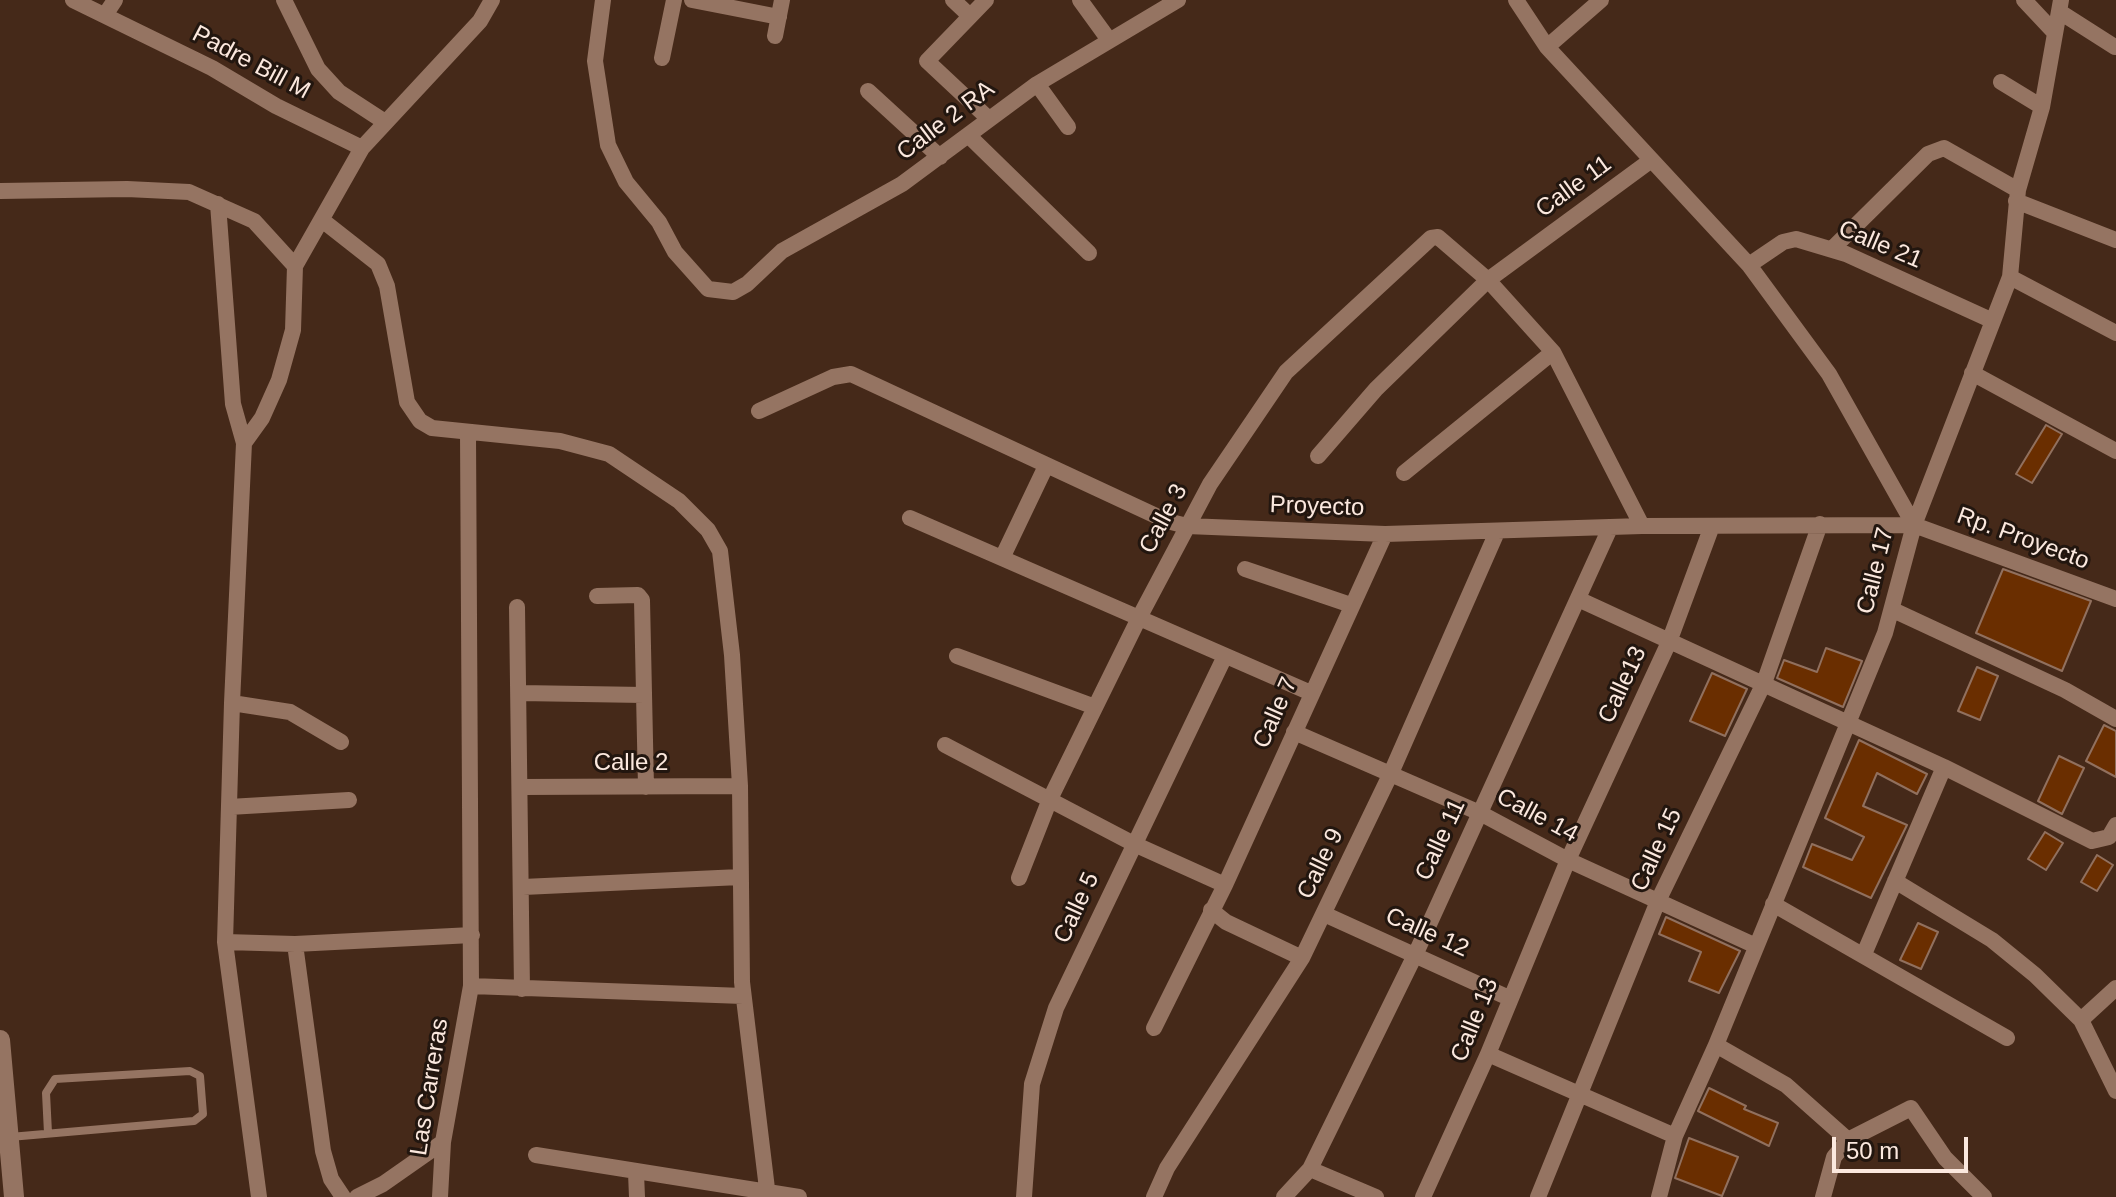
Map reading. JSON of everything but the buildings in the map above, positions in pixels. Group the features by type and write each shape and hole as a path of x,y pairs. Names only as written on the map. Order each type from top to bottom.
{"street":[{"name":"Padre Bill M","path":"73,0 362,148"},
{"path":"105,15 115,0"},
{"path":"284,0 318,69 339,92 385,122"},
{"path":"244,443 262,418 279,380 293,330 295,266 362,148 480,21 492,0"},
{"name":"Calle 2 RA","path":"603,0 595,61 599,105 608,145 626,182 659,222 675,252 708,289 733,292 747,284 773,256 902,184 1037,84 1178,0"},
{"path":"662,58 674,0"},
{"path":"692,0 781,8 775,36"},
{"path":"953,0 970,16"},
{"path":"986,0 927,61 989,119"},
{"path":"1080,0 1109,40"},
{"name":"Calle 17","path":"1516,0 1547,47 1749,265 1829,374 1914,525 1893,610 1850,723 1675,1136 1659,1197"},
{"path":"1547,47 1601,0"},
{"path":"2024,0 2055,33"},
{"path":"1914,525 2010,277 2017,195 2042,107 2060,6 2115,47"},
{"path":"2001,82 2042,107"},
{"path":"1037,84 1068,127"},
{"path":"868,91 940,157"},
{"path":"968,135 1089,253"},
{"path":"1832,249 1928,154 1944,148 2017,195 2116,240"},
{"name":"Calle 11","path":"1318,456 1376,389 1488,280 1650,161"},
{"path":"0,191 127,189 189,192 254,221 295,266"},
{"path":"218,204 233,404 244,443 225,942 259,1197"},
{"path":"322,220 378,264 387,286 407,402 420,421 432,428 560,441 609,454 679,501 708,530 720,551 732,655 740,786 743,996 768,1194"},
{"name":"Calle 3","path":"1019,878 1050,799 1187,526 1210,484 1286,372 1431,238 1438,237 1488,280"},
{"name":"Calle 21","path":"1749,265 1790,239 1832,249 1993,321"},
{"path":"2010,277 2116,333"},
{"path":"1488,280 1553,352 1642,526"},
{"path":"1404,473 1553,352"},
{"path":"1972,373 2116,451"},
{"name":"Proyecto","path":"759,411 833,377 851,374 1167,521 1187,526 1385,534 1642,526 1914,525"},
{"name":"Las Carreras","path":"440,1197 443,1142 471,986 468,434"},
{"path":"1003,556 1046,466"},
{"path":"910,518 1311,693"},
{"name":"Calle 15","path":"1538,1197 1658,901 1764,683 1820,524"},
{"name":"Rp. Proyecto","path":"1914,525 2116,599"},
{"name":"Calle13","path":"1568,860 1669,642 1712,526"},
{"name":"Calle 11","path":"1284,1197 1310,1169 1416,953 1610,528"},
{"name":"Calle 9","path":"1154,1197 1167,1168 1302,958 1391,773 1497,532"},
{"name":"Calle 7","path":"1154,1028 1225,885 1385,534"},
{"path":"1245,569 1351,605"},
{"path":"597,596 641,597 646,787"},
{"path":"1578,599 1944,767 2092,841 2109,837 2116,825"},
{"path":"517,607 522,787 522,989"},
{"path":"1893,610 2065,690 2116,719"},
{"path":"957,656 1095,707"},
{"name":"Calle 5","path":"1024,1197 1032,1084 1056,1008 1225,656"},
{"path":"520,693 644,695"},
{"path":"232,703 290,712 341,742"},
{"name":"Calle 14","path":"1294,732 1480,813 1568,860 1756,946"},
{"path":"945,745 1134,844 1225,885"},
{"path":"1864,954 1944,767"},
{"name":"Calle 2","path":"522,787 740,786"},
{"path":"229,807 349,800"},
{"name":"Calle 13","path":"1423,1197 1488,1054 1568,860"},
{"path":"523,887 740,877"},
{"path":"1895,881 1992,940 2081,1020 2116,1091"},
{"path":"1773,904 2007,1038"},
{"path":"1211,910 1226,922 1302,958"},
{"name":"Calle 12","path":"1324,914 1416,953 1509,998"},
{"path":"225,942 295,944 472,935"},
{"path":"295,944 323,1151 331,1179 343,1197"},
{"path":"471,986 743,996"},
{"path":"2081,1020 2116,988"},
{"path":"0,1040 14,1197"},
{"path":"1716,1045 1786,1085 1848,1140"},
{"path":"1488,1054 1675,1136"},
{"path":"1823,1197 1834,1157 1848,1140 1906,1108 1915,1110 1945,1158 1984,1197"},
{"path":"357,1197 383,1184 443,1142"},
{"path":"536,1155 799,1197"},
{"path":"1310,1169 1376,1197"},
{"path":"636,1173 637,1197"}],"lane":[{"path":"9,1137 194,1121 203,1114 200,1076 190,1071 55,1079 46,1093 48,1133"}]}
